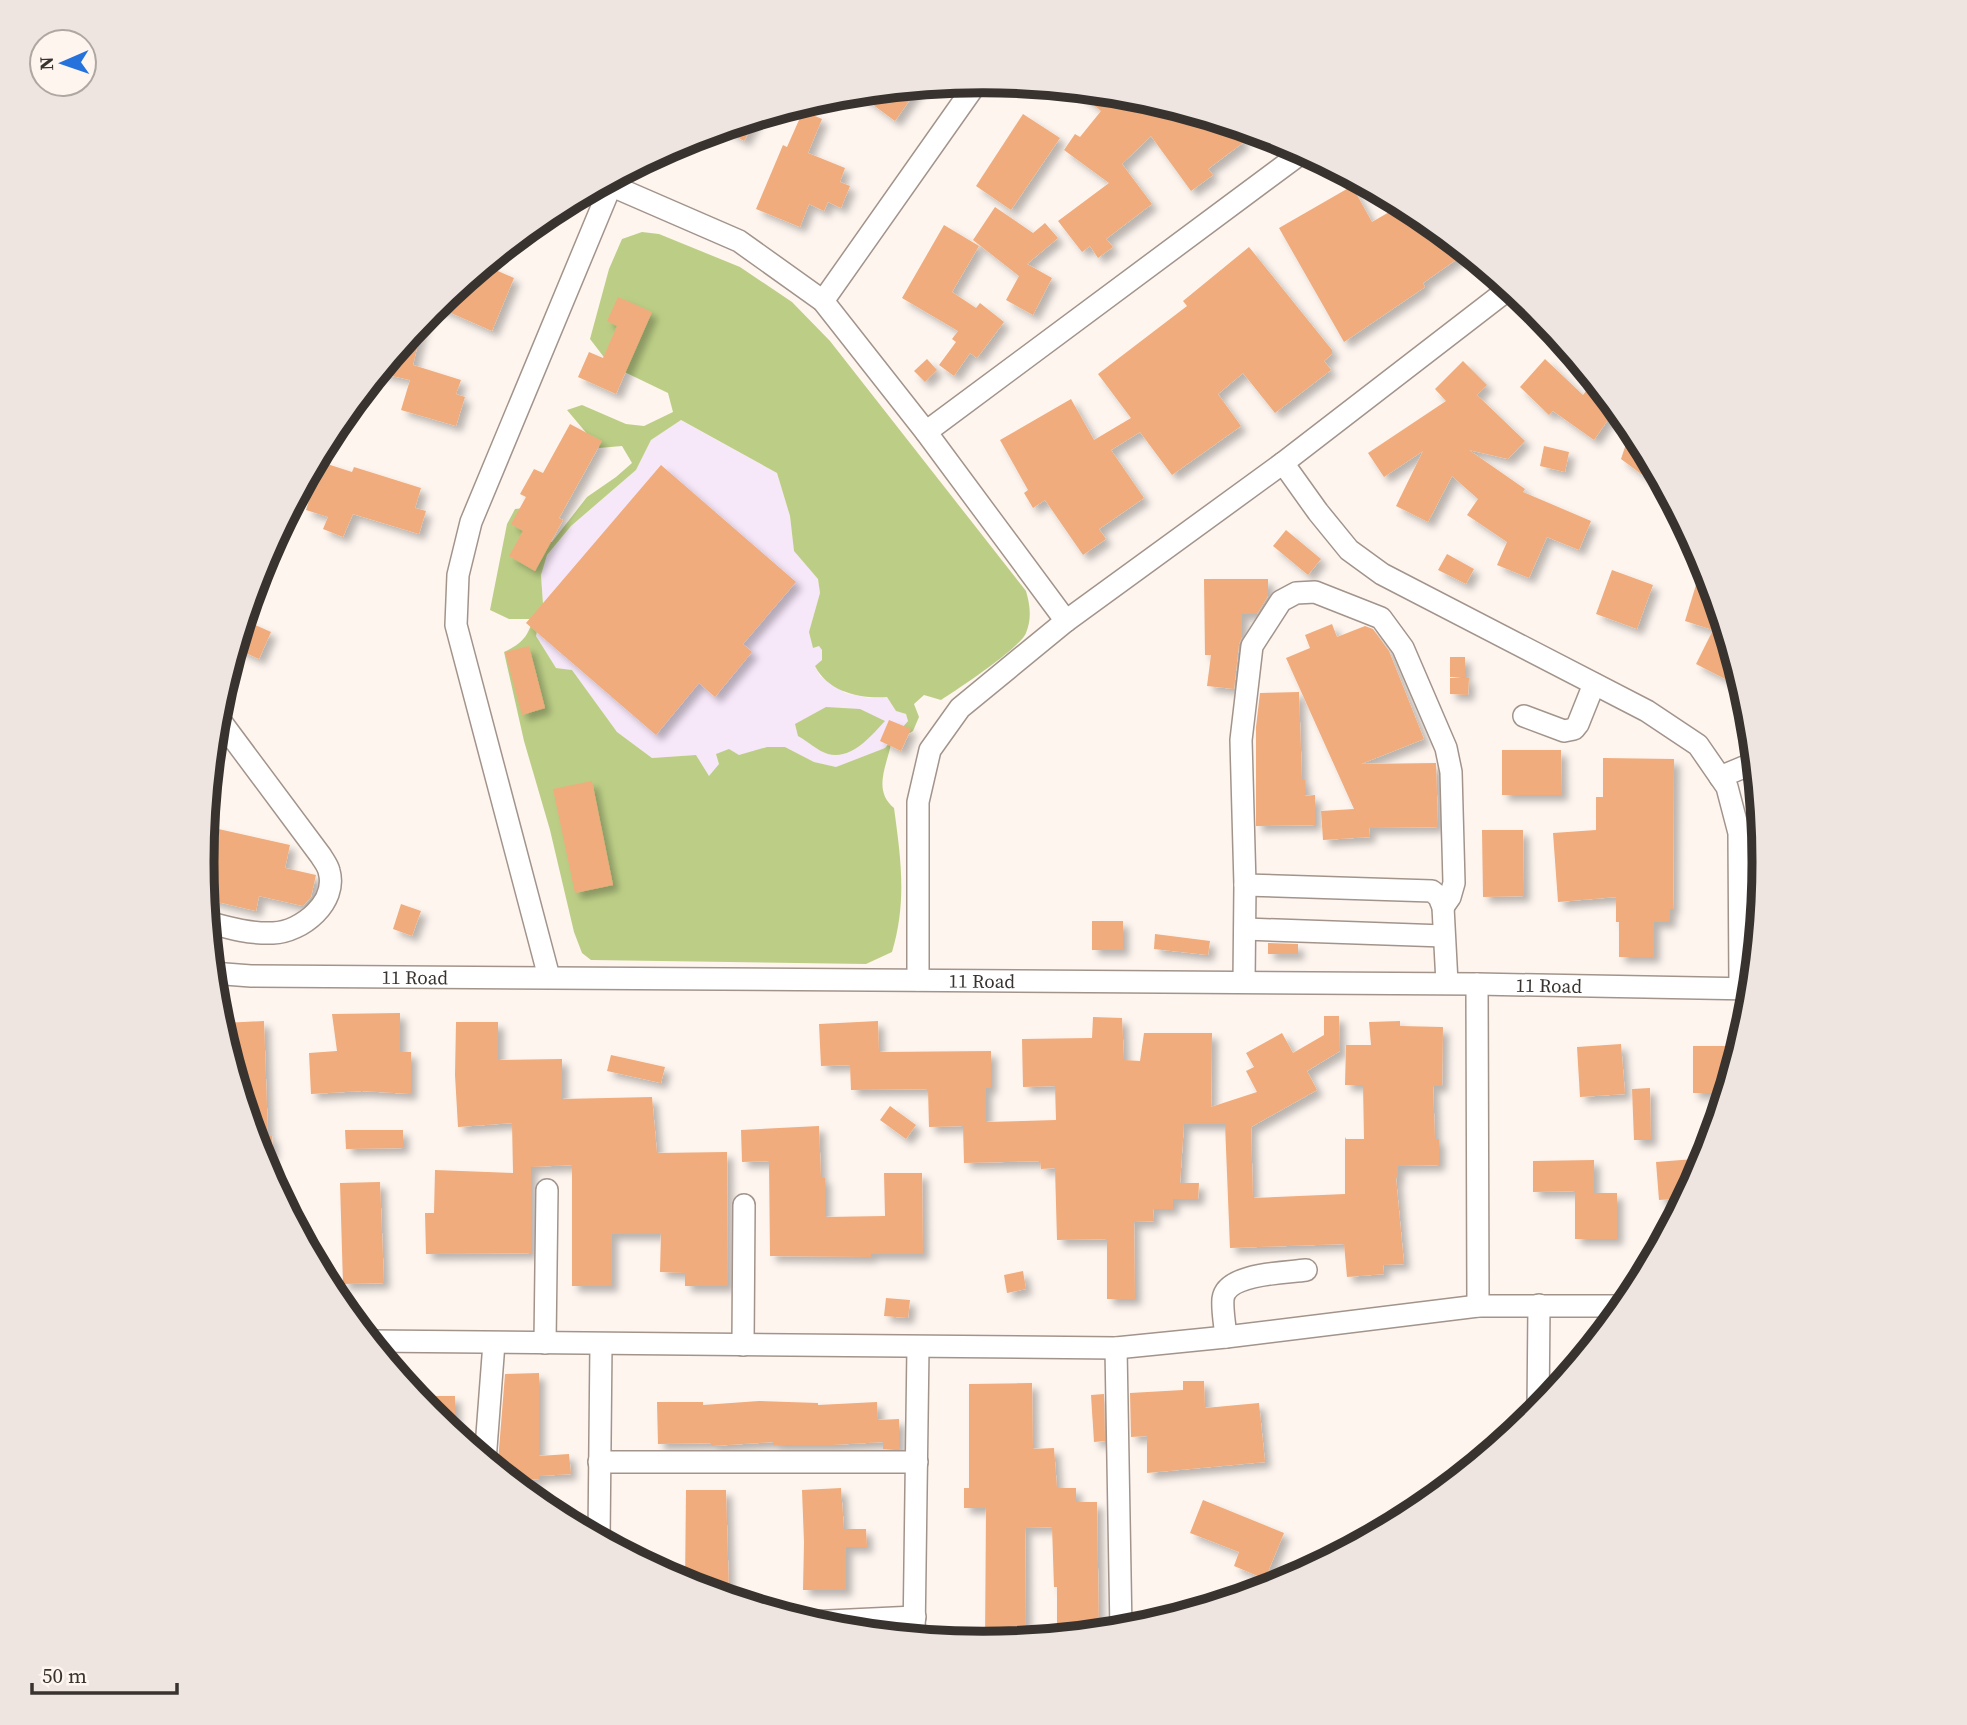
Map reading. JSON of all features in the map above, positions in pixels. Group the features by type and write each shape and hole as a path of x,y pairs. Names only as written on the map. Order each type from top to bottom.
{"street":[{"path":"823,301 969,93"},
{"path":"926,432 1295,159"},
{"path":"620,185 739,242 823,301 926,432 1066,621"},
{"path":"549,976 456,625 458,575 471,522 608,191"},
{"path":"918,980 918,802 930,750 960,708 1066,621 1283,463 1502,294"},
{"path":"1283,463 1349,550 1382,574 1647,711 1698,745 1727,787 1739,833 1746,969"},
{"path":"1244,982 1245,885 1241,740 1252,646 1281,601 1296,593 1315,592 1381,618 1403,648 1446,748 1451,772 1454,883 1450,897 1443,907"},
{"path":"1524,716 1564,731 1574,729 1594,684"},
{"path":"216,924 251,933 277,933 302,923 323,906 331,887 329,870 321,856 226,728"},
{"path":"1720,777 1747,766"},
{"path":"1245,885 1432,891 1439,897 1443,907 1447,983"},
{"path":"1245,929 1444,936"},
{"name":"11 Road","path":"222,974 1447,983 1742,989"},
{"path":"1477,984 1478,1306"},
{"path":"545,1343 547,1190"},
{"path":"743,1345 744,1205"},
{"path":"1226,1337 1223,1298 1228,1287 1238,1280 1306,1270"},
{"path":"1538,1396 1539,1305"},
{"path":"381,1341 1116,1348 1478,1306 1612,1306"},
{"path":"486,1449 494,1343"},
{"path":"599,1529 601,1344"},
{"path":"879,1625 915,1627 918,1347"},
{"path":"1116,1348 1121,1619"},
{"path":"599,1462 917,1462"}],"shaded area":[{"path":"680,420 777,473 790,516 794,551 818,578 820,593 809,632 822,650 822,660 815,666 820,676 845,693 869,698 887,697 896,711 906,714 908,721 885,748 836,767 814,762 785,747 767,747 719,764 709,777 696,755 652,758 617,732 572,670 556,668 536,636 543,604 541,575 547,555 571,526 636,470 651,440"}],"green space":[{"path":"642,232 659,234 740,267 792,302 830,341 1026,591 1030,617 1026,633 1021,640 988,668 941,700 924,695 914,704 919,717 913,731 891,744 883,786 884,794 894,808 897,827 901,880 900,916 892,952 866,964 591,960 582,953 574,932 550,830 524,741 504,652 523,639 533,619 509,619 490,610 507,524 515,509 533,507 542,537 552,542 587,497 632,463 622,446 599,448 567,410 582,405 626,424 644,426 673,412 668,393 610,365 590,339 609,269 622,239","holes":["681,420 777,473 790,516 794,551 818,579 820,593 809,632 813,648 819,646 822,650 822,660 815,666 836,688 866,697 887,697 896,711 906,714 908,721 885,748 836,767 814,762 785,747 767,747 739,755 729,749 716,754 719,764 709,776 696,755 652,758 617,732 572,670 556,668 536,636 543,604 541,575 547,555 571,526 636,470 651,440"]},
{"path":"826,707 860,709 885,721 853,750 837,755 828,754 798,736 795,724"}],"building":[{"path":"913,96 895,121 869,102"},
{"path":"1087,100 1183,119 1241,138 1244,142 1208,169 1213,175 1191,191 1151,136 1122,164 1152,204 1106,239 1113,247 1098,258 1090,246 1082,252 1058,221 1109,183 1064,150 1075,134 1080,137 1101,111"},
{"path":"809,113 822,119 808,153 845,168 840,182 850,186 841,208 828,202 824,211 809,204 800,227 756,209 783,145 787,147 801,115"},
{"path":"1023,114 1060,138 1011,210 976,186"},
{"path":"751,129 744,141 734,135"},
{"path":"1351,187 1372,222 1392,210 1459,258 1423,283 1425,287 1344,342 1279,228"},
{"path":"995,207 1033,233 1045,223 1058,238 1027,264 1052,278 1033,315 1006,300 1019,276 973,240"},
{"path":"944,225 979,246 952,292 976,308 980,303 1004,322 977,358 970,353 954,376 939,365 956,342 952,339 958,331 902,298"},
{"path":"1249,247 1332,350 1332,354 1324,361 1331,370 1275,413 1243,373 1218,394 1241,426 1172,475 1140,432 1111,450 1144,498 1099,529 1106,539 1083,555 1045,500 1033,508 1024,493 1028,490 1000,440 1071,399 1094,440 1131,418 1098,374 1187,306 1183,301"},
{"path":"494,269 514,278 492,331 447,311"},
{"path":"618,297 652,312 616,394 578,377 589,352 603,358 617,326 607,321"},
{"path":"419,340 413,365 461,380 456,394 465,397 456,426 401,410 410,380 388,375"},
{"path":"927,359 937,370 925,382 914,371"},
{"path":"1545,359 1583,395 1586,391 1598,400 1610,416 1594,440 1553,411 1549,415 1520,387"},
{"path":"1463,361 1487,385 1477,395 1525,441 1508,459 1469,450 1525,489 1523,492 1591,521 1579,550 1547,537 1529,578 1497,565 1507,542 1467,515 1478,499 1452,476 1428,522 1396,506 1423,451 1384,477 1368,453 1446,401 1435,389"},
{"path":"570,424 602,441 559,518 563,520 535,571 509,556 523,531 511,524 526,497 520,494 534,469 543,473"},
{"path":"1627,440 1649,476 1648,479 1621,459"},
{"path":"1544,446 1569,452 1565,472 1540,466"},
{"path":"326,464 352,472 354,467 421,488 415,508 426,511 419,534 353,514 343,537 323,529 328,517 306,510 315,482"},
{"path":"661,465 796,582 743,644 752,652 715,697 699,683 656,735 526,623"},
{"path":"1286,530 1321,559 1308,575 1273,546"},
{"path":"1447,554 1474,569 1466,584 1438,570"},
{"path":"1612,570 1653,585 1637,629 1596,614"},
{"path":"1698,577 1731,682 1696,664 1713,630 1685,621"},
{"path":"1204,579 1268,579 1268,596 1257,614 1242,614 1242,637 1234,689 1207,686 1211,655 1205,655"},
{"path":"252,624 271,632 259,659 243,652"},
{"path":"1332,624 1337,637 1365,626 1373,629 1389,651 1424,739 1361,764 1436,763 1438,827 1369,828 1370,837 1323,840 1321,811 1354,809 1286,658 1310,648 1305,635"},
{"path":"529,646 545,708 522,715 505,652"},
{"path":"1450,657 1465,657 1465,677 1450,677"},
{"path":"1450,678 1469,678 1468,695 1450,694"},
{"path":"1299,692 1302,780 1305,780 1305,796 1315,795 1315,825 1256,826 1256,727 1260,693"},
{"path":"889,720 911,729 901,751 880,741"},
{"path":"1502,750 1561,750 1562,795 1502,795"},
{"path":"1603,758 1674,759 1673,909 1670,909 1670,922 1654,922 1654,957 1619,957 1616,897 1558,902 1553,833 1596,830 1596,797 1603,797"},
{"path":"592,781 613,885 575,893 553,789"},
{"path":"215,828 290,845 285,868 316,875 311,897 303,906 259,896 256,911 215,901"},
{"path":"1482,830 1523,830 1524,896 1483,897"},
{"path":"401,904 421,911 412,936 393,929"},
{"path":"1092,921 1123,921 1123,950 1092,950"},
{"path":"1155,934 1210,941 1208,955 1154,949"},
{"path":"1268,943 1298,944 1298,954 1268,954"},
{"path":"400,1013 400,1052 411,1052 411,1094 362,1091 311,1094 309,1053 337,1051 332,1014"},
{"path":"1324,1016 1339,1016 1340,1051 1307,1071 1317,1090 1251,1127 1253,1198 1345,1194 1345,1137 1364,1139 1363,1085 1345,1085 1346,1045 1371,1045 1369,1022 1400,1021 1400,1026 1443,1027 1442,1086 1433,1086 1439,1165 1398,1166 1396,1178 1404,1264 1383,1265 1384,1274 1347,1277 1344,1244 1230,1248 1225,1124 1184,1124 1180,1183 1199,1183 1198,1199 1173,1199 1173,1209 1153,1209 1154,1221 1134,1222 1135,1299 1107,1299 1107,1239 1057,1240 1055,1168 1041,1169 1040,1161 964,1163 963,1126 929,1127 928,1089 851,1090 850,1065 821,1066 819,1024 878,1021 879,1052 991,1051 991,1088 986,1088 986,1122 1056,1120 1055,1086 1023,1087 1022,1039 1092,1038 1093,1017 1122,1018 1124,1060 1140,1061 1144,1033 1212,1033 1211,1107 1257,1092 1246,1071 1254,1067 1246,1053 1282,1033 1293,1053 1324,1035"},
{"path":"264,1021 268,1136 272,1136 273,1154 255,1110 231,1023"},
{"path":"456,1022 498,1022 498,1060 562,1059 562,1099 652,1097 657,1153 727,1152 728,1286 685,1286 685,1273 660,1272 661,1234 612,1234 612,1286 572,1286 572,1165 531,1167 531,1253 426,1254 425,1213 434,1213 435,1170 513,1173 512,1123 458,1127"},
{"path":"1621,1044 1625,1094 1580,1097 1577,1047"},
{"path":"1693,1046 1731,1046 1717,1093 1693,1093"},
{"path":"611,1055 665,1067 661,1083 607,1071"},
{"path":"1650,1088 1651,1140 1634,1140 1632,1089"},
{"path":"890,1106 916,1125 906,1139 880,1120"},
{"path":"819,1126 821,1178 825,1178 825,1217 885,1216 884,1173 922,1173 923,1254 871,1254 871,1257 770,1256 769,1161 742,1162 741,1130"},
{"path":"345,1130 403,1130 403,1148 346,1149"},
{"path":"1694,1159 1676,1199 1659,1200 1656,1162"},
{"path":"1594,1160 1594,1193 1617,1193 1617,1239 1575,1239 1575,1191 1533,1192 1533,1161"},
{"path":"380,1182 384,1283 343,1284 340,1183"},
{"path":"1023,1271 1026,1289 1007,1293 1004,1275"},
{"path":"886,1298 910,1300 908,1318 884,1316"},
{"path":"539,1373 539,1456 569,1454 571,1474 524,1480 498,1459 505,1374"},
{"path":"1183,1381 1204,1381 1205,1408 1259,1403 1265,1462 1147,1473 1147,1436 1131,1437 1130,1393 1183,1390"},
{"path":"1032,1383 1033,1449 1054,1448 1057,1488 1076,1488 1076,1502 1097,1502 1099,1623 1057,1629 1052,1527 1025,1528 1026,1631 985,1632 986,1508 964,1508 964,1488 969,1488 969,1384"},
{"path":"1104,1394 1105,1441 1094,1442 1091,1395"},
{"path":"429,1396 455,1396 455,1422"},
{"path":"759,1401 818,1405 877,1402 878,1420 899,1419 899,1449 883,1449 883,1442 832,1445 773,1445 773,1442 712,1446 712,1443 658,1444 657,1402 703,1402 703,1405"},
{"path":"841,1488 844,1529 866,1529 867,1547 846,1547 846,1590 803,1590 802,1490"},
{"path":"686,1490 726,1490 729,1588 685,1572"},
{"path":"1203,1500 1284,1533 1265,1579 1234,1566 1239,1552 1190,1533"}]}
